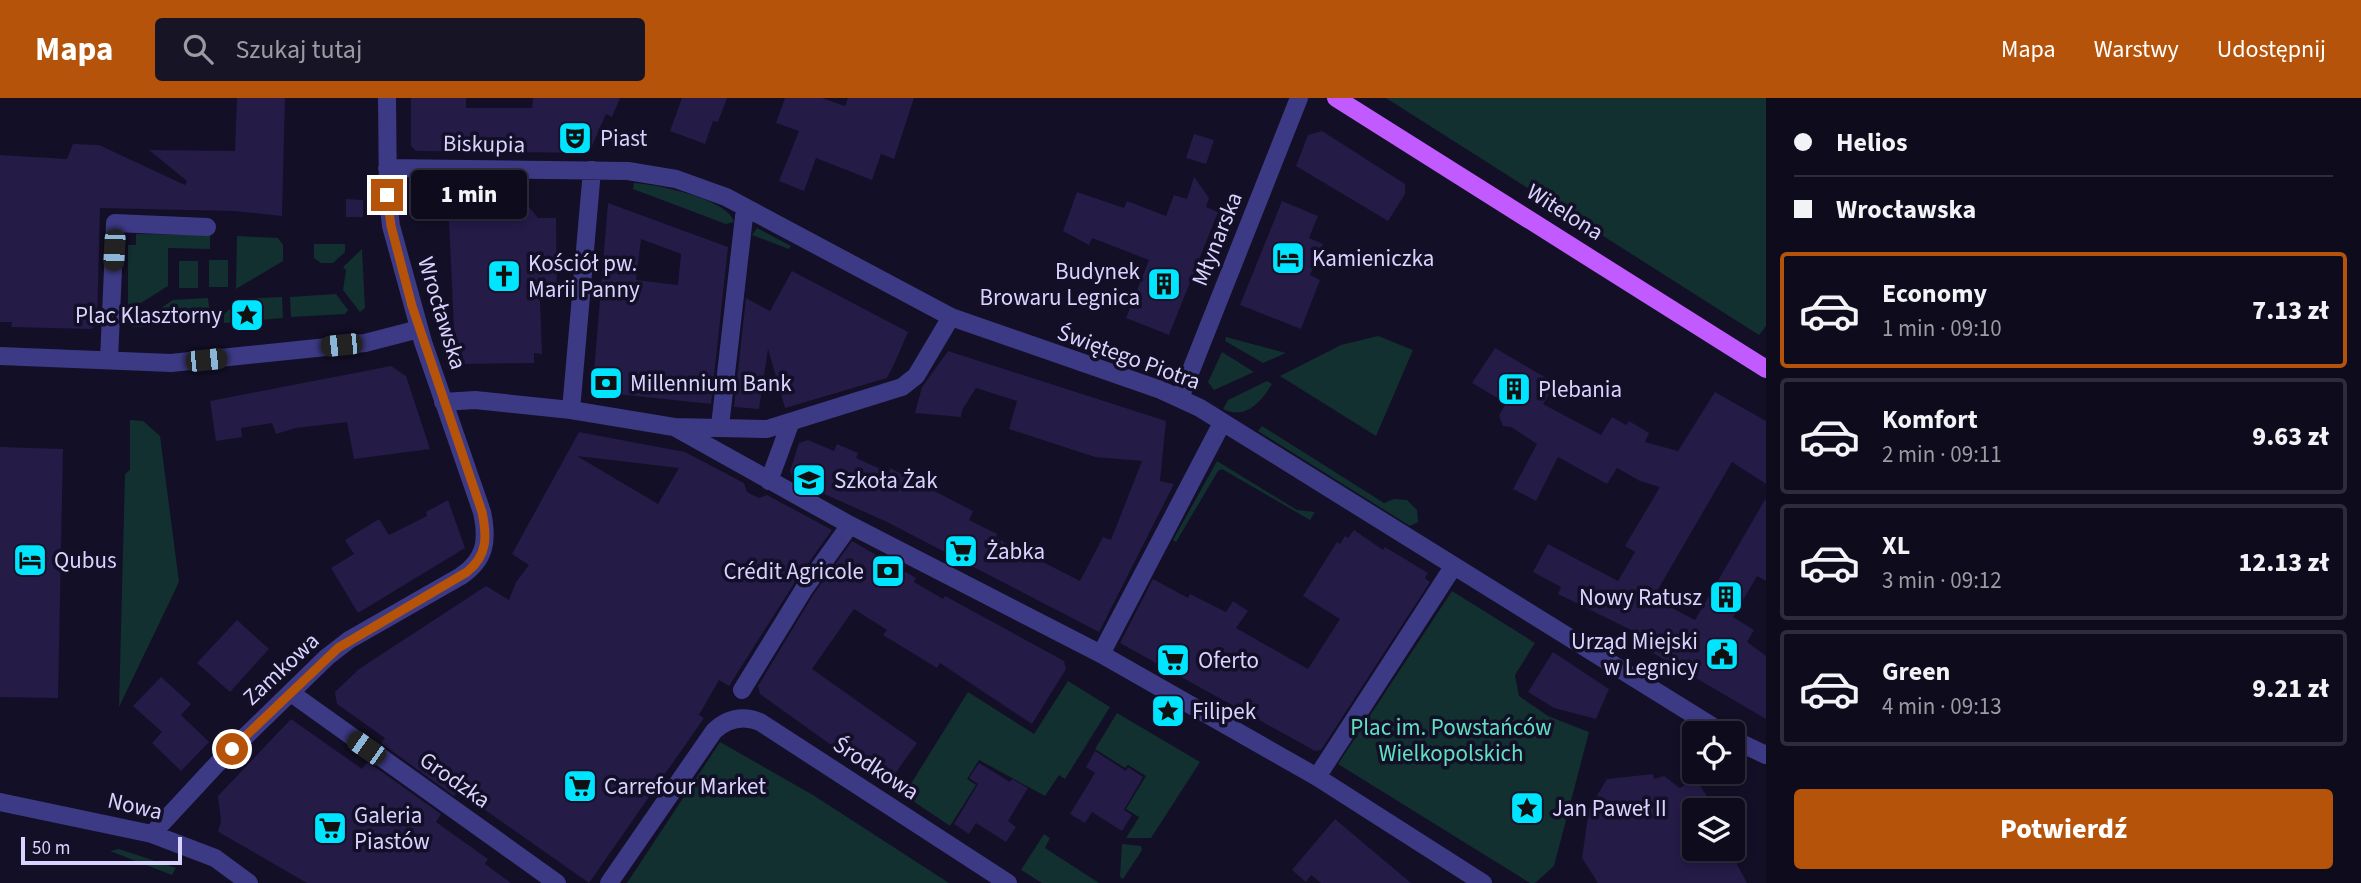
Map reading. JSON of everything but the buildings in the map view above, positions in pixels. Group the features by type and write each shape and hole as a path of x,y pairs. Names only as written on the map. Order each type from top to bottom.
{"main road":[{"name":"Witelona","path":"1336,98 1766,369"}],"street":[{"name":"Wrocławska","path":"387,98 387,168 391,226 419,329 482,512 486,535"},
{"name":"Młynarska","path":"1180,398 1299,98"},
{"name":"Biskupia","path":"387,168 592,170"},
{"name":"Świętego Piotra","path":"592,170 628,171 676,179 745,208 951,317 1180,398 1703,721"},
{"path":"571,410 592,170"},
{"path":"720,426 745,208"},
{"path":"109,360 115,223 207,227"},
{"path":"443,402 475,400 571,410 674,427 758,429 790,424 911,381 951,317"},
{"path":"0,356 176,363 365,343 419,329"},
{"path":"1101,654 1223,423"},
{"path":"769,481 790,424"},
{"path":"674,427 850,525 1101,654 1317,777 1483,883"},
{"path":"742,690 804,589 850,525"},
{"name":"Zamkowa","path":"152,834 290,693 338,648 469,570 481,556 486,535"},
{"path":"1317,777 1453,568"},
{"name":"Grodzka","path":"290,693 557,883"},
{"name":"Środkowa","path":"609,883 714,731 736,718 758,721 1002,882"},
{"path":"1745,745 1766,755"},
{"name":"Nowa","path":"0,803 152,834 215,858 249,883"}],"green space":[{"path":"1386,98 1766,98 1766,326 1759,335"},
{"path":"634,183 658,186 706,200 719,206 734,222 726,224 633,189"},
{"path":"757,228 791,246 789,249 752,235"},
{"path":"136,234 210,235 210,249 168,248 168,286 128,311 128,245 136,245"},
{"path":"237,236 278,238 283,245 283,261 236,289"},
{"path":"314,244 345,244 345,252 333,263 321,263 314,258"},
{"path":"362,249 365,308 360,312 343,290 346,270 343,267"},
{"path":"209,260 228,260 228,287 209,287"},
{"path":"179,261 198,261 198,288 179,288"},
{"path":"336,294 348,310 345,314 291,317 290,297"},
{"path":"282,297 283,318 224,323 224,314 241,299"},
{"path":"208,298 211,324 131,327 173,300"},
{"path":"1378,336 1413,350 1376,436 1280,376 1341,345"},
{"path":"1226,337 1286,353 1263,363 1225,341"},
{"path":"1222,352 1254,372 1214,390 1208,382"},
{"path":"1267,381 1272,384 1263,397 1246,411 1231,412 1223,409 1228,400"},
{"path":"130,420 143,421 160,436 179,582 119,707 125,474 130,470"},
{"path":"1262,426 1384,503 1394,499 1407,500 1417,510 1418,522 1410,526 1258,431"},
{"path":"1217,461 1297,510 1315,512 1310,520 1222,469 1218,471 1176,542 1173,540"},
{"name":"Plac im. Powstańców Wielkopolskich","path":"1452,591 1535,643 1515,675 1519,696 1548,716 1589,732 1554,866 1535,883 1530,883 1338,764"},
{"path":"1068,681 1110,707 1065,779 1059,775 1045,796 979,760 967,779 976,785 950,826 904,795 968,692 1034,734"},
{"path":"1117,713 1200,762 1151,838 1126,838 1139,817 1126,809 1146,776 1128,765 1125,768 1095,749"},
{"path":"720,742 813,795 949,883 627,883"},
{"path":"1044,834 1050,838 1045,848 1099,883 1042,883 1021,870"},
{"path":"1122,844 1141,846 1142,850 1123,879 1120,877"},
{"path":"119,849 176,868 172,875 110,851"}],"place":[{"name":"Piast","path":"575,138"},
{"name":"Kamieniczka","path":"1288,258"},
{"name":"Kościół pw. Marii Panny","path":"504,276"},
{"name":"Budynek Browaru Legnica","path":"1164,284"},
{"name":"Plac Klasztorny","path":"247,315"},
{"name":"Millennium Bank","path":"606,383"},
{"name":"Plebania","path":"1514,389"},
{"name":"Szkoła Żak","path":"809,480"},
{"name":"Żabka","path":"961,551"},
{"name":"Qubus","path":"30,560"},
{"name":"Crédit Agricole","path":"888,571"},
{"name":"Nowy Ratusz","path":"1726,597"},
{"name":"Urząd Miejski w Legnicy","path":"1722,654"},
{"name":"Oferto","path":"1173,660"},
{"name":"Filipek","path":"1168,711"},
{"name":"Carrefour Market","path":"580,786"},
{"name":"Jan Paweł II","path":"1527,808"},
{"name":"Galeria Piastów","path":"330,828"}],"route":[{"path":"232,749 338,648 467,572 477,563 485,547 482,512 412,306 391,226 387,195"}]}
